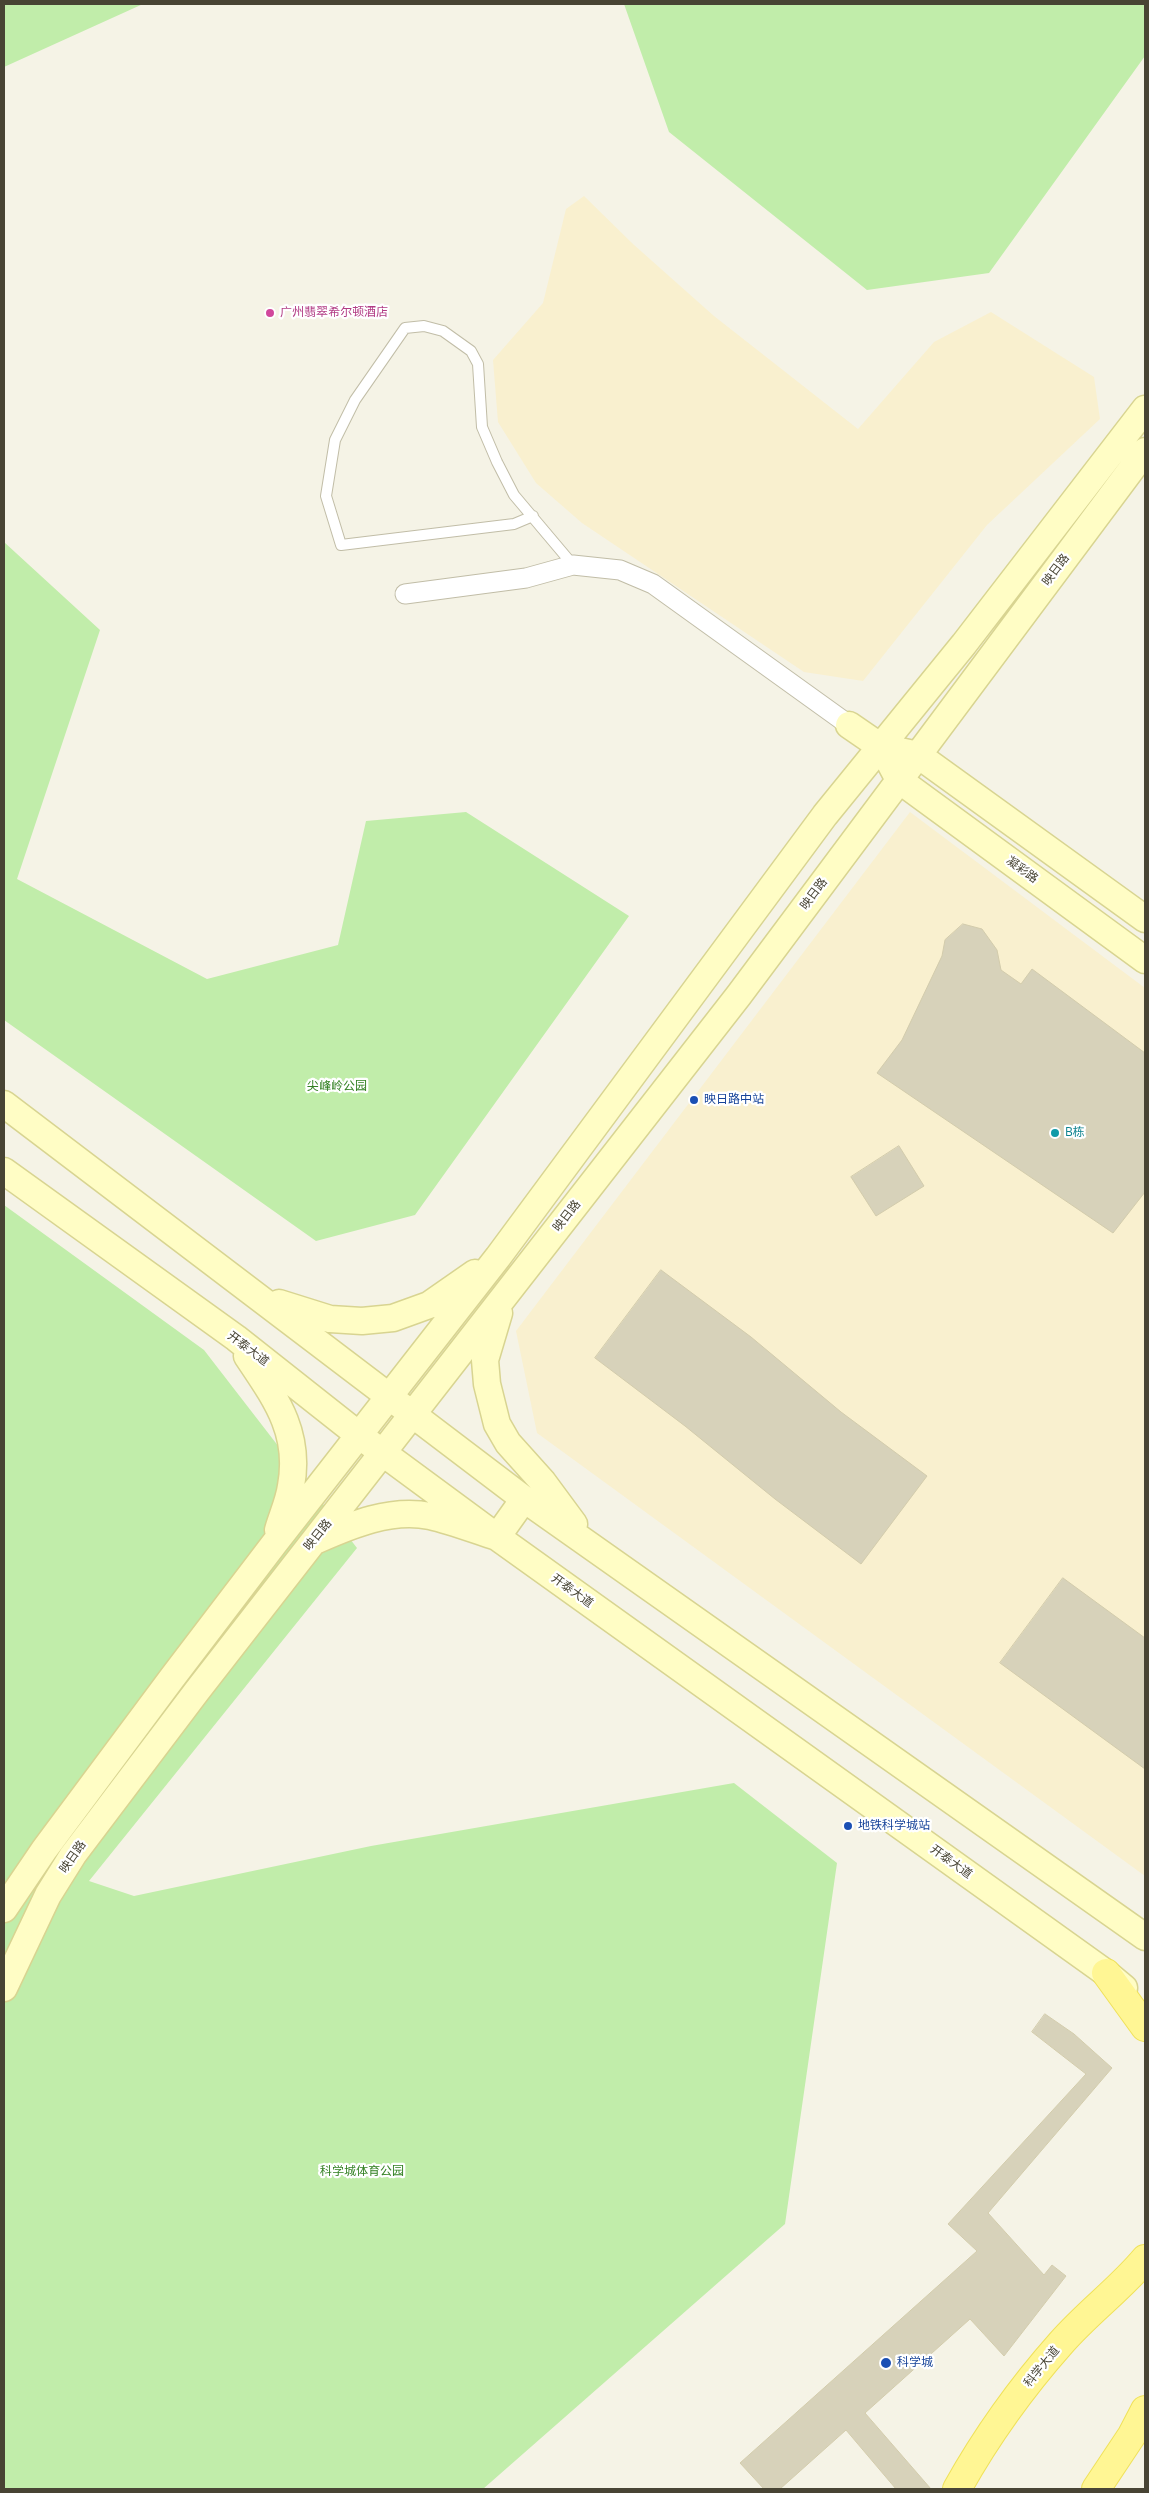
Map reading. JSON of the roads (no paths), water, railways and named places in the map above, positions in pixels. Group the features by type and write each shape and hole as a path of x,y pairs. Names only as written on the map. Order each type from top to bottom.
{"main road":[{"path":"1106,1973 1145,2028"},
{"name":"科学大道","path":"957,2489 986,2442 1024,2389 1062,2342 1145,2259"},
{"path":"1096,2489 1132,2435 1145,2410"}],"street":[{"path":"4,1909 44,1850 274,1544 498,1257 825,816 1145,409"},
{"name":"映日路","path":"4,1988 48,1895 73,1855 312,1542 384,1453 721,1018 1145,451"},
{"path":"405,594 526,578 573,565 620,570 653,584 881,747 918,755 1145,919"},
{"path":"881,747 899,780"},
{"name":"凝彩路","path":"899,780 1145,960"},
{"path":"4,1104 261,1297 524,1499 584,1539 1145,1937"},
{"name":"开泰大道","path":"4,1171 236,1338 360,1436 497,1537 1106,1973 1145,2006"},
{"path":"261,1297 330,1319 362,1321 394,1318 414,1313 429,1305 498,1257"},
{"path":"513,1286 500,1311 485,1360 487,1384 497,1424 508,1443 543,1482 584,1539"},
{"path":"236,1338 286,1418 292,1448 291,1486 274,1544"},
{"path":"312,1542 354,1523 405,1515 428,1516 497,1537 524,1499"}],"lane":[{"path":"533,516 514,524 340,545 326,496 335,440 355,400 405,328 424,326 443,331 471,351 478,364 482,427 514,495 533,516 573,565"}],"place":[{"name":"广州翡翠希尔顿酒店","path":"270,313"},
{"name":"映日路中站","path":"694,1100"},
{"name":"B栋","path":"1055,1133"},
{"name":"地铁科学城站","path":"848,1826"},
{"name":"科学城","path":"886,2363"}],"park label":[{"name":"尖峰岭公园","path":"337,1087"},
{"name":"科学城体育公园","path":"362,2172"}]}
